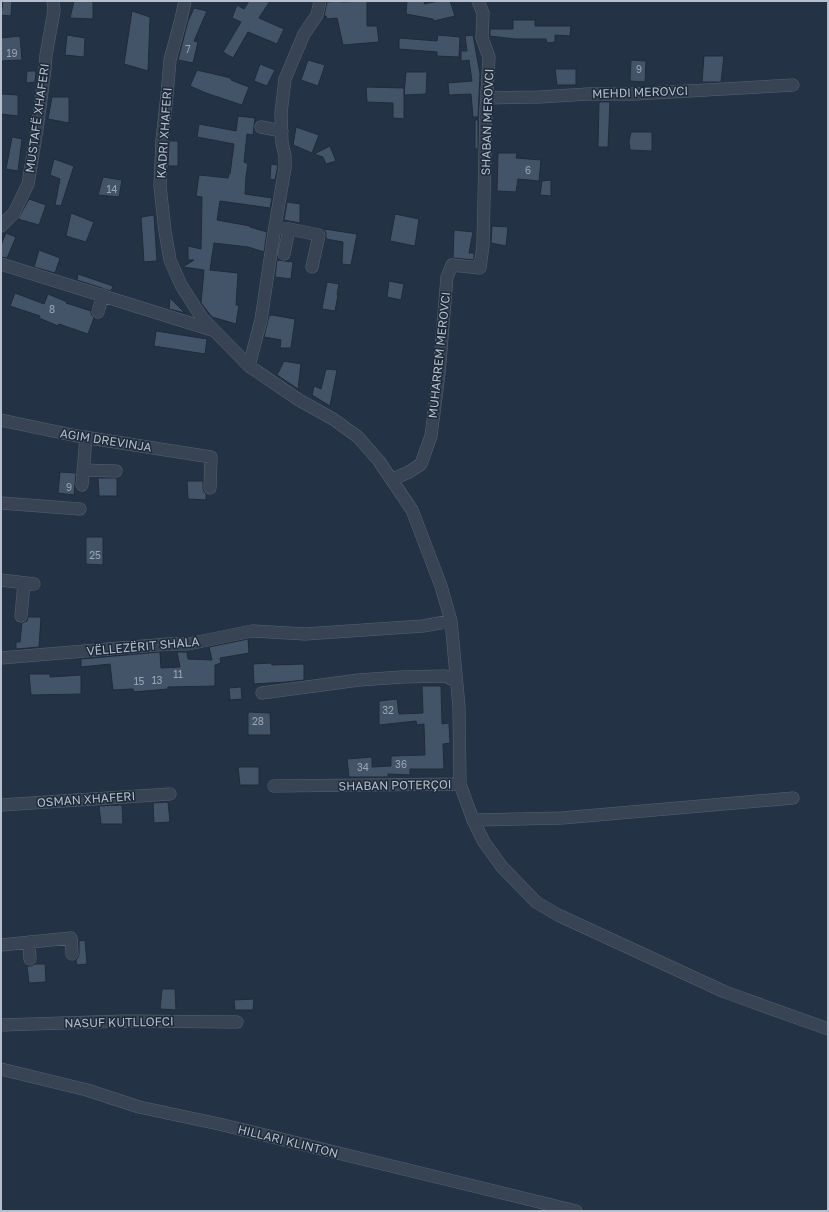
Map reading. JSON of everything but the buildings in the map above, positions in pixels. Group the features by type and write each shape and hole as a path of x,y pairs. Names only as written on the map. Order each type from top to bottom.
{"street":[{"name":"MUSTAFË XHAFERI","path":"1,226 14,213 28,184 40,107 46,55 54,11 53,1"},
{"name":"KADRI XHAFERI","path":"185,1 170,60 162,140 160,186 170,260 181,285 202,318 250,366 299,400 333,419 358,437 393,479"},
{"path":"250,366 261,320 285,168 281,113 285,80 304,34 317,15 320,1"},
{"name":"SHABAN MEROVCI","path":"478,1 483,14 482,38 489,57 483,245"},
{"name":"MEHDI MEROVCI","path":"487,98 588,94 635,94 793,85"},
{"path":"261,127 282,131"},
{"path":"275,226 319,235 312,267"},
{"path":"284,254 289,228"},
{"name":"MUHARREM MEROVCI","path":"393,479 409,472 420,464 431,436 439,373 447,277 452,265 480,268 483,245"},
{"path":"3,268 103,295 214,330"},
{"path":"98,312 103,295"},
{"name":"AGIM DREVINJA","path":"1,420 86,437 211,457 210,488"},
{"path":"82,486 86,437"},
{"path":"83,470 116,472"},
{"name":"SHABAN POTERÇOI","path":"274,786 460,784 459,707 451,621 441,586 412,510 393,479"},
{"path":"1,503 80,510"},
{"path":"1,580 29,583 21,616"},
{"name":"VËLLEZËRIT SHALA","path":"1,658 168,644 188,644 252,631 305,634 423,626 451,621"},
{"path":"262,693 359,680 402,676 445,676 456,681"},
{"path":"460,784 473,820 484,842 502,867 536,902 558,915 725,992 828,1029"},
{"name":"OSMAN XHAFERI","path":"1,805 170,794"},
{"path":"473,820 562,818 793,798"},
{"path":"1,945 71,938 72,954"},
{"path":"29,942 30,959"},
{"name":"NASUF KUTLLOFCI","path":"1,1025 125,1021 237,1022"},
{"name":"HILLARI KLINTON","path":"1,1069 87,1090 139,1107 219,1124 576,1211"}]}
